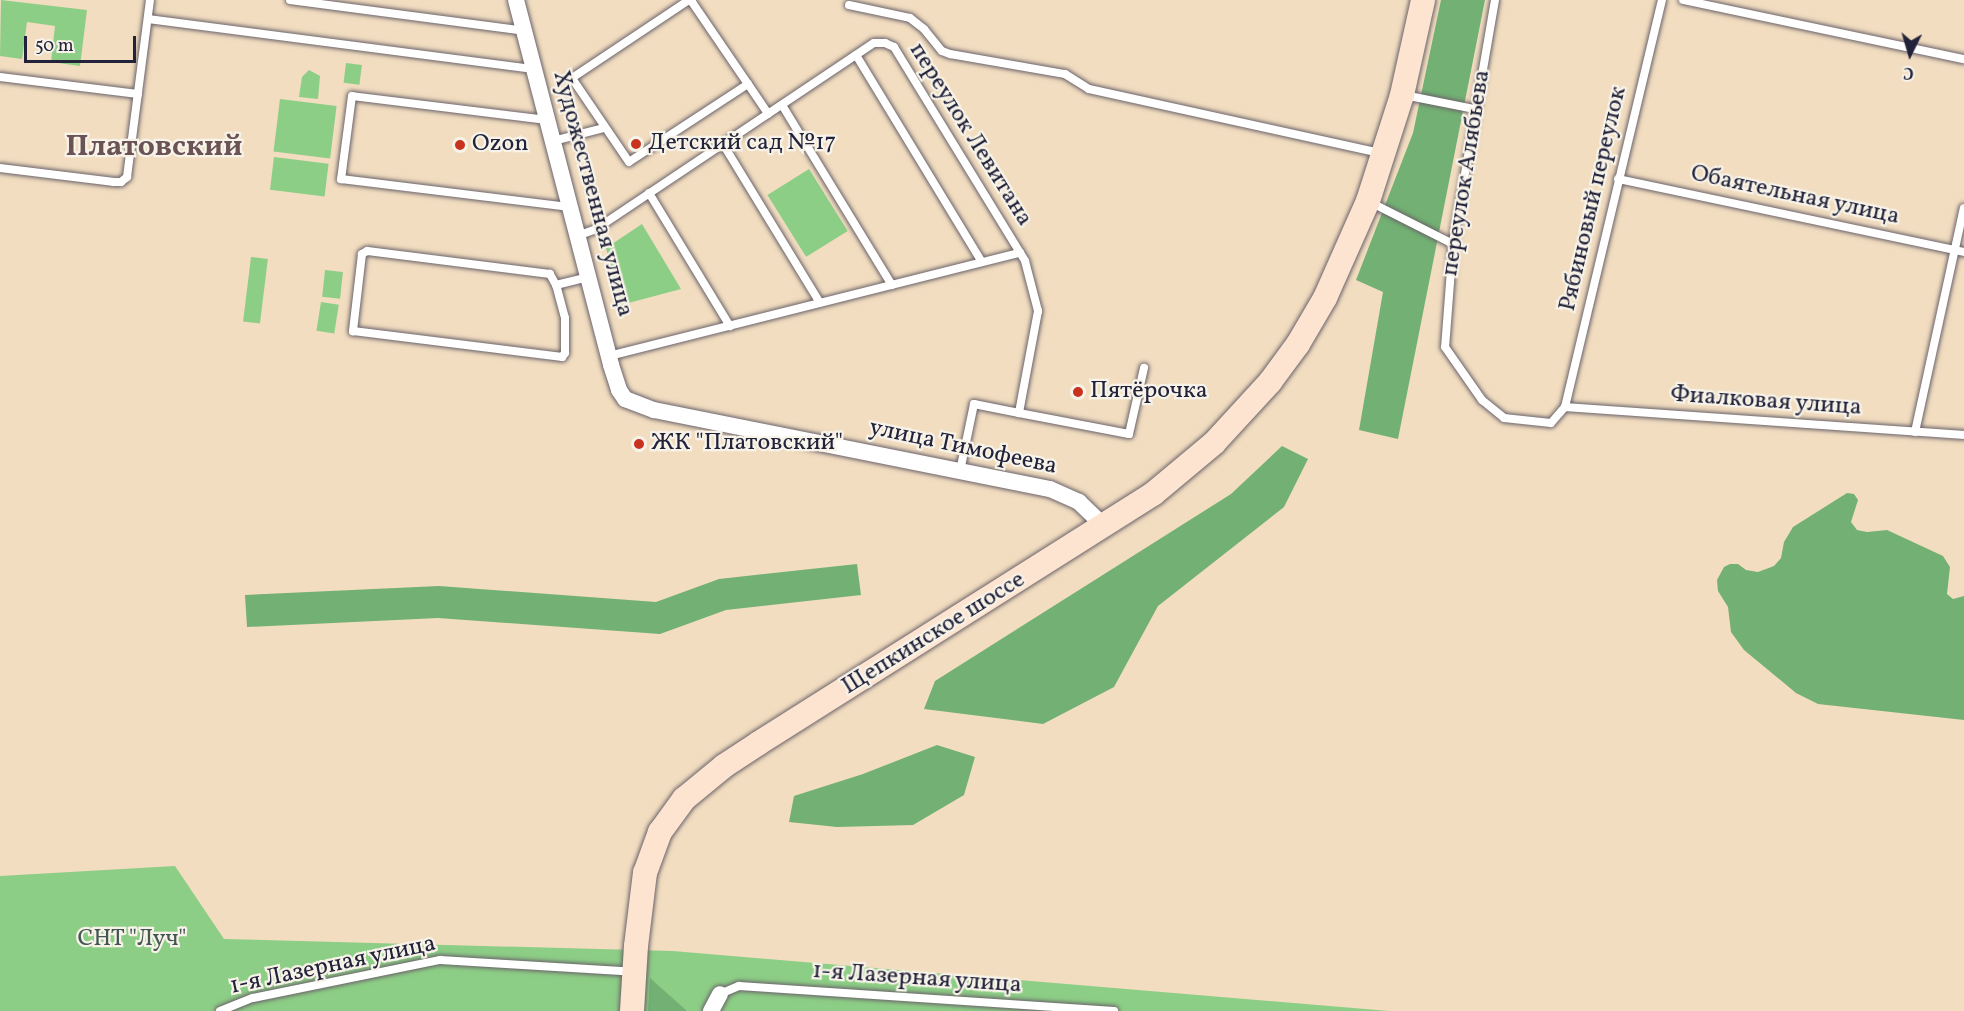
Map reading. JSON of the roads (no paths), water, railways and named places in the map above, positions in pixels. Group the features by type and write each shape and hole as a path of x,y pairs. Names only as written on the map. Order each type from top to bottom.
{"main road":[{"path":"1368,201 1402,95 1423,0"},
{"name":"Щепкинское шоссе","path":"632,1011 642,888 651,852 670,815 724,766 1105,527 1183,471 1242,415 1298,344 1325,298 1368,201"}],"street":[{"name":"Художественная улица","path":"516,0 609,356 619,390 625,399"},
{"name":"улица Тимофеева","path":"625,399 654,410 960,471 1067,495 1088,508 1105,527"},
{"path":"711,1011 720,994"}],"lane":[{"path":"0,168 114,182 121,182 127,177 150,0"},
{"path":"290,0 525,32"},
{"name":"переулок Алябьева","path":"1495,0 1474,109 1453,244 1445,347 1482,400 1504,418 1551,423 1565,407"},
{"name":"Рябиновый переулок","path":"1565,407 1662,0"},
{"path":"1683,0 1964,59"},
{"path":"748,84 633,161 626,160 573,81 573,76 685,1 692,2 748,84 768,114"},
{"path":"849,5 910,18 924,29 942,51 950,54 1065,74 1089,89 1384,154"},
{"path":"148,19 534,69"},
{"name":"переулок Левитана","path":"856,55 874,43 885,43 894,47 1025,261 1039,315 1019,413"},
{"path":"577,236 596,229 856,55 982,262"},
{"path":"0,77 138,94"},
{"path":"1402,95 1474,109"},
{"path":"547,120 352,96 341,179 570,207"},
{"path":"782,105 891,285"},
{"path":"553,141 604,128"},
{"path":"723,144 820,303"},
{"name":"Обаятельная улица","path":"1618,179 1959,251"},
{"path":"649,194 730,326"},
{"path":"1368,201 1453,244"},
{"path":"1915,432 1959,251 1964,208"},
{"path":"367,251 550,274 556,285 565,318 565,353 562,357 353,331 362,254 367,251"},
{"path":"609,356 1020,253"},
{"path":"556,285 588,277"},
{"path":"960,471 974,404 1129,434 1144,368"},
{"name":"Фиалковая улица","path":"1565,407 1964,435"},
{"name":"1-я Лазерная улица","path":"220,1011 253,998 440,960 634,973"},
{"name":"1-я Лазерная улица","path":"720,994 739,987 1114,1011"}],"place":[{"name":"Детский сад №17","path":"636,144"},
{"name":"Ozon","path":"460,145"},
{"name":"Пятёрочка","path":"1078,392"},
{"name":"ЖК \"Платовский\"","path":"639,444"}],"district":[{"name":"Платовский","path":"154,147"}],"park label":[{"name":"СНТ \"Луч\"","path":"132,940"}]}
